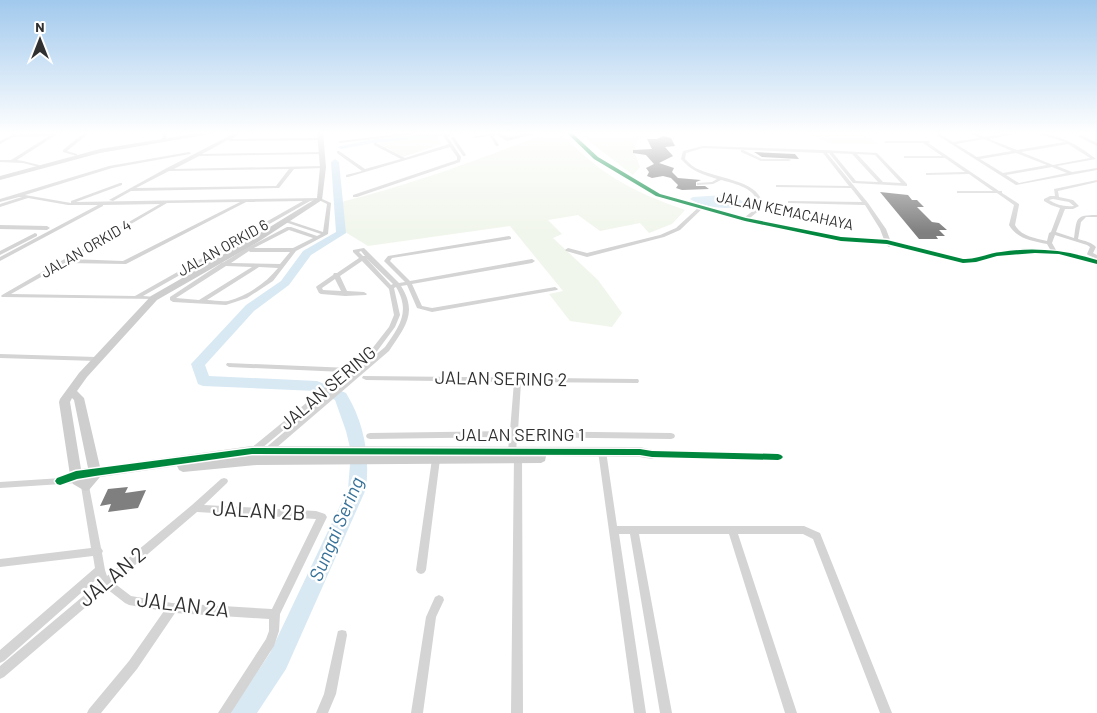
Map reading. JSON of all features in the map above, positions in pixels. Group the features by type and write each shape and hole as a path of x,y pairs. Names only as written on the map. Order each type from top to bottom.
{"street":[{"path":"0,177 36,166"},
{"path":"0,177 40,166"},
{"path":"0,201 115,166"},
{"path":"0,206 110,170 132,166"},
{"path":"174,166 110,201 272,197"},
{"path":"358,166 365,171"},
{"path":"348,176 380,166"},
{"path":"355,196 442,166"},
{"name":"JALAN KEMACAHAYA","path":"600,166 655,198 833,241 891,244 971,262 1052,239 1097,262"},
{"name":"JALAN KEMACAHAYA","path":"609,166 658,195 700,209"},
{"path":"688,166 740,185 758,196 760,206 744,220"},
{"path":"834,166 866,204 891,244"},
{"path":"842,166 855,182 905,184 888,166"},
{"path":"865,166 882,184"},
{"path":"960,166 1018,205 1012,226 1024,236 1052,239 1076,237 1093,247 1090,254 1097,257"},
{"path":"989,166 1018,184 1097,169"},
{"path":"1002,174 1050,166"},
{"path":"1053,166 1072,174"},
{"path":"85,478 64,402 83,374 154,298 287,225 320,199 324,167 167,170"},
{"path":"130,190 277,186 292,168"},
{"path":"928,174 971,173"},
{"path":"699,184 713,183 721,178"},
{"path":"1057,197 1056,190 1097,181"},
{"path":"68,204 120,184"},
{"path":"778,186 851,188"},
{"path":"1063,188 1066,199"},
{"path":"958,192 1000,192"},
{"path":"18,195 68,204 320,199 329,203 325,234"},
{"path":"1049,197 1066,199 1074,202 1077,206 1063,208 1046,200 1049,197"},
{"name":"JALAN ORKID 6","path":"136,297 310,199"},
{"path":"66,261 124,263 247,200"},
{"name":"JALAN ORKID 4","path":"2,296 167,202"},
{"path":"790,202 866,204"},
{"path":"0,253 96,204"},
{"path":"0,259 104,204"},
{"path":"1052,239 1063,208"},
{"path":"568,250 587,255 662,236 678,229 700,209"},
{"path":"1076,237 1079,221 1085,216 1097,216"},
{"path":"287,225 325,234"},
{"path":"287,225 317,238"},
{"path":"0,227 47,228"},
{"path":"258,241 247,250 218,264 173,297 173,300 226,303 246,297 271,280 294,250 325,234"},
{"path":"508,238 387,258 386,261 408,282 419,307 432,310 555,289"},
{"path":"247,250 294,250"},
{"name":"JALAN SERING","path":"255,455 316,397 387,349 406,315 406,301 364,257 336,274"},
{"path":"393,286 532,261"},
{"path":"218,264 282,266"},
{"path":"200,302 258,265"},
{"path":"345,294 336,274 319,286 321,292 345,294 364,294"},
{"name":"JALAN SERING","path":"267,451 326,399 373,352 392,327 397,315 393,286"},
{"path":"2,296 154,298"},
{"path":"0,356 96,359"},
{"path":"229,365 352,372"},
{"name":"JALAN SERING 2","path":"366,378 635,380"},
{"path":"517,713 514,434 518,380"},
{"path":"72,392 79,398 85,478"},
{"name":"JALAN SERING 1","path":"370,436 514,434 671,436"},
{"path":"0,485 60,481 241,461 267,451 350,455"},
{"path":"85,478 255,455 602,454 641,457 652,454 778,457"},
{"path":"602,454 640,713"},
{"path":"381,455 436,459 515,455"},
{"path":"421,570 436,459"},
{"name":"JALAN 2A","path":"85,478 100,570 105,582 128,600 172,608 275,614"},
{"name":"JALAN 2","path":"0,674 105,582 196,508 224,481"},
{"name":"JALAN 2B","path":"196,508 316,515 322,517 275,614"},
{"path":"613,530 804,530 817,536 886,713"},
{"path":"634,530 666,713"},
{"path":"732,530 791,713"},
{"path":"0,563 98,551"},
{"path":"0,657 100,570"},
{"path":"417,713 431,617 439,600"},
{"path":"93,713 133,665 172,608"},
{"path":"224,713 270,642 274,631 275,614"},
{"path":"322,713 330,694 342,635"}],"shaded area":[{"path":"459,166 597,166 633,189 685,210 672,224 649,233 640,223 600,231 578,215 548,220 562,234 553,238 598,280 622,313 612,327 570,321 549,294 563,291 510,226 368,246 345,232 341,202 419,180"},
{"path":"622,166 640,166 633,175"}],"water":[{"path":"724,195 738,198 743,202 742,205 730,208 716,207 690,199 693,197"}],"building":[{"path":"669,166 674,168 672,172 678,178 701,180 696,182 696,186 705,186 709,189 682,190 676,188 678,185 671,178 663,176 652,178 647,176 649,172 646,168"},
{"path":"880,192 908,195 912,200 917,200 924,207 917,207 932,222 939,223 947,230 939,230 945,236 936,236 938,239 919,239"},
{"path":"128,487 125,493 146,490 138,508 108,512 111,504 100,506 108,489"}],"waterway":[{"name":"Sungai Sering","path":"243,713 278,661 357,489 359,452 354,431 341,397 317,386 203,381 198,364 250,308 285,283 307,253 341,233 335,166"}],"cycle path":[{"path":"610,166 658,195 745,219 841,239 887,242 963,261 976,260 997,254 1047,251 1097,262"},
{"path":"60,481 76,475 95,472 252,451 640,452 652,454 778,457"}]}
